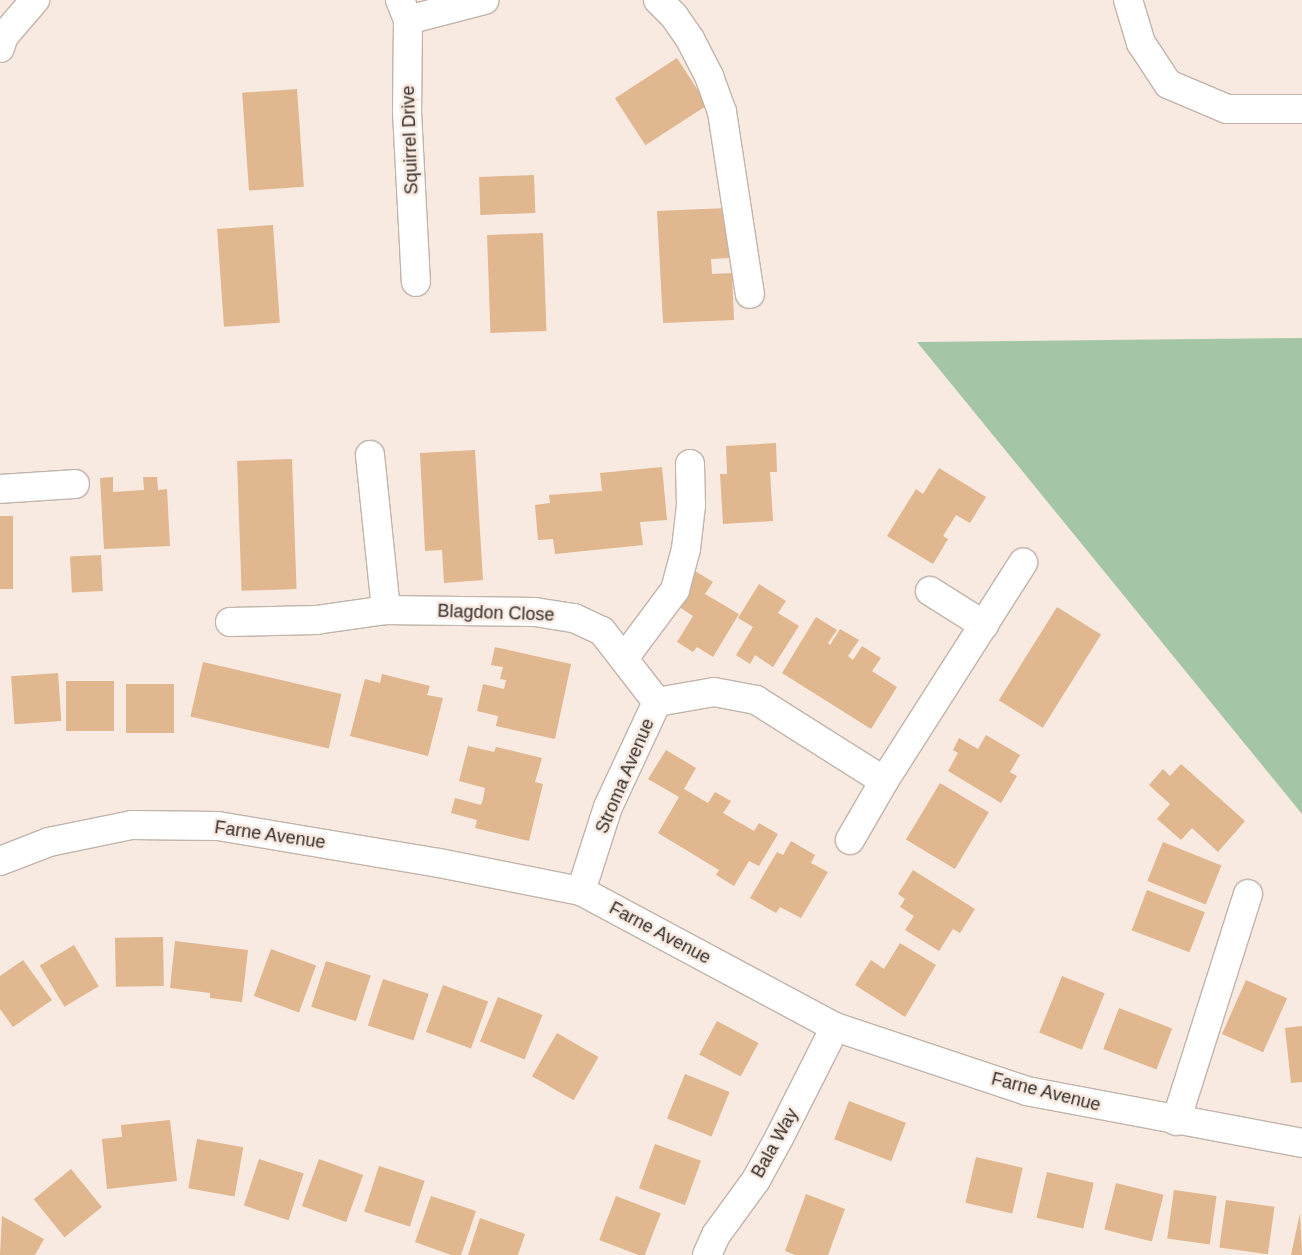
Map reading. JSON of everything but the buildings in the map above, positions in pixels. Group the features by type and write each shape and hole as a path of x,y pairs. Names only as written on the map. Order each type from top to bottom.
{"street":[{"path":"1,39 35,0"},
{"path":"404,10 484,0"},
{"path":"658,0 674,16 690,39 709,76 722,112 750,294"},
{"path":"1128,0 1142,43 1168,84 1227,109 1302,109"},
{"name":"Squirrel Drive","path":"404,10 416,282"},
{"path":"370,456 386,610"},
{"path":"625,657 675,590 686,549 691,504 690,464"},
{"path":"0,489 75,484"},
{"path":"850,840 884,781 1023,563"},
{"path":"930,591 984,625"},
{"name":"Blagdon Close","path":"230,622 316,620 386,610 536,612 574,618 602,631 625,657 657,702"},
{"name":"Stroma Avenue","path":"581,891 608,807 657,702 714,692 756,700 884,781"},
{"name":"Farne Avenue","path":"0,861 49,842 132,825 218,826 439,863 581,891 835,1027 1027,1092 1302,1143"},
{"path":"1176,1121 1248,894"},
{"name":"Bala Way","path":"707,1255 716,1235 765,1163 835,1027"}],"green space":[{"path":"1302,338 1302,814 917,342"}]}
